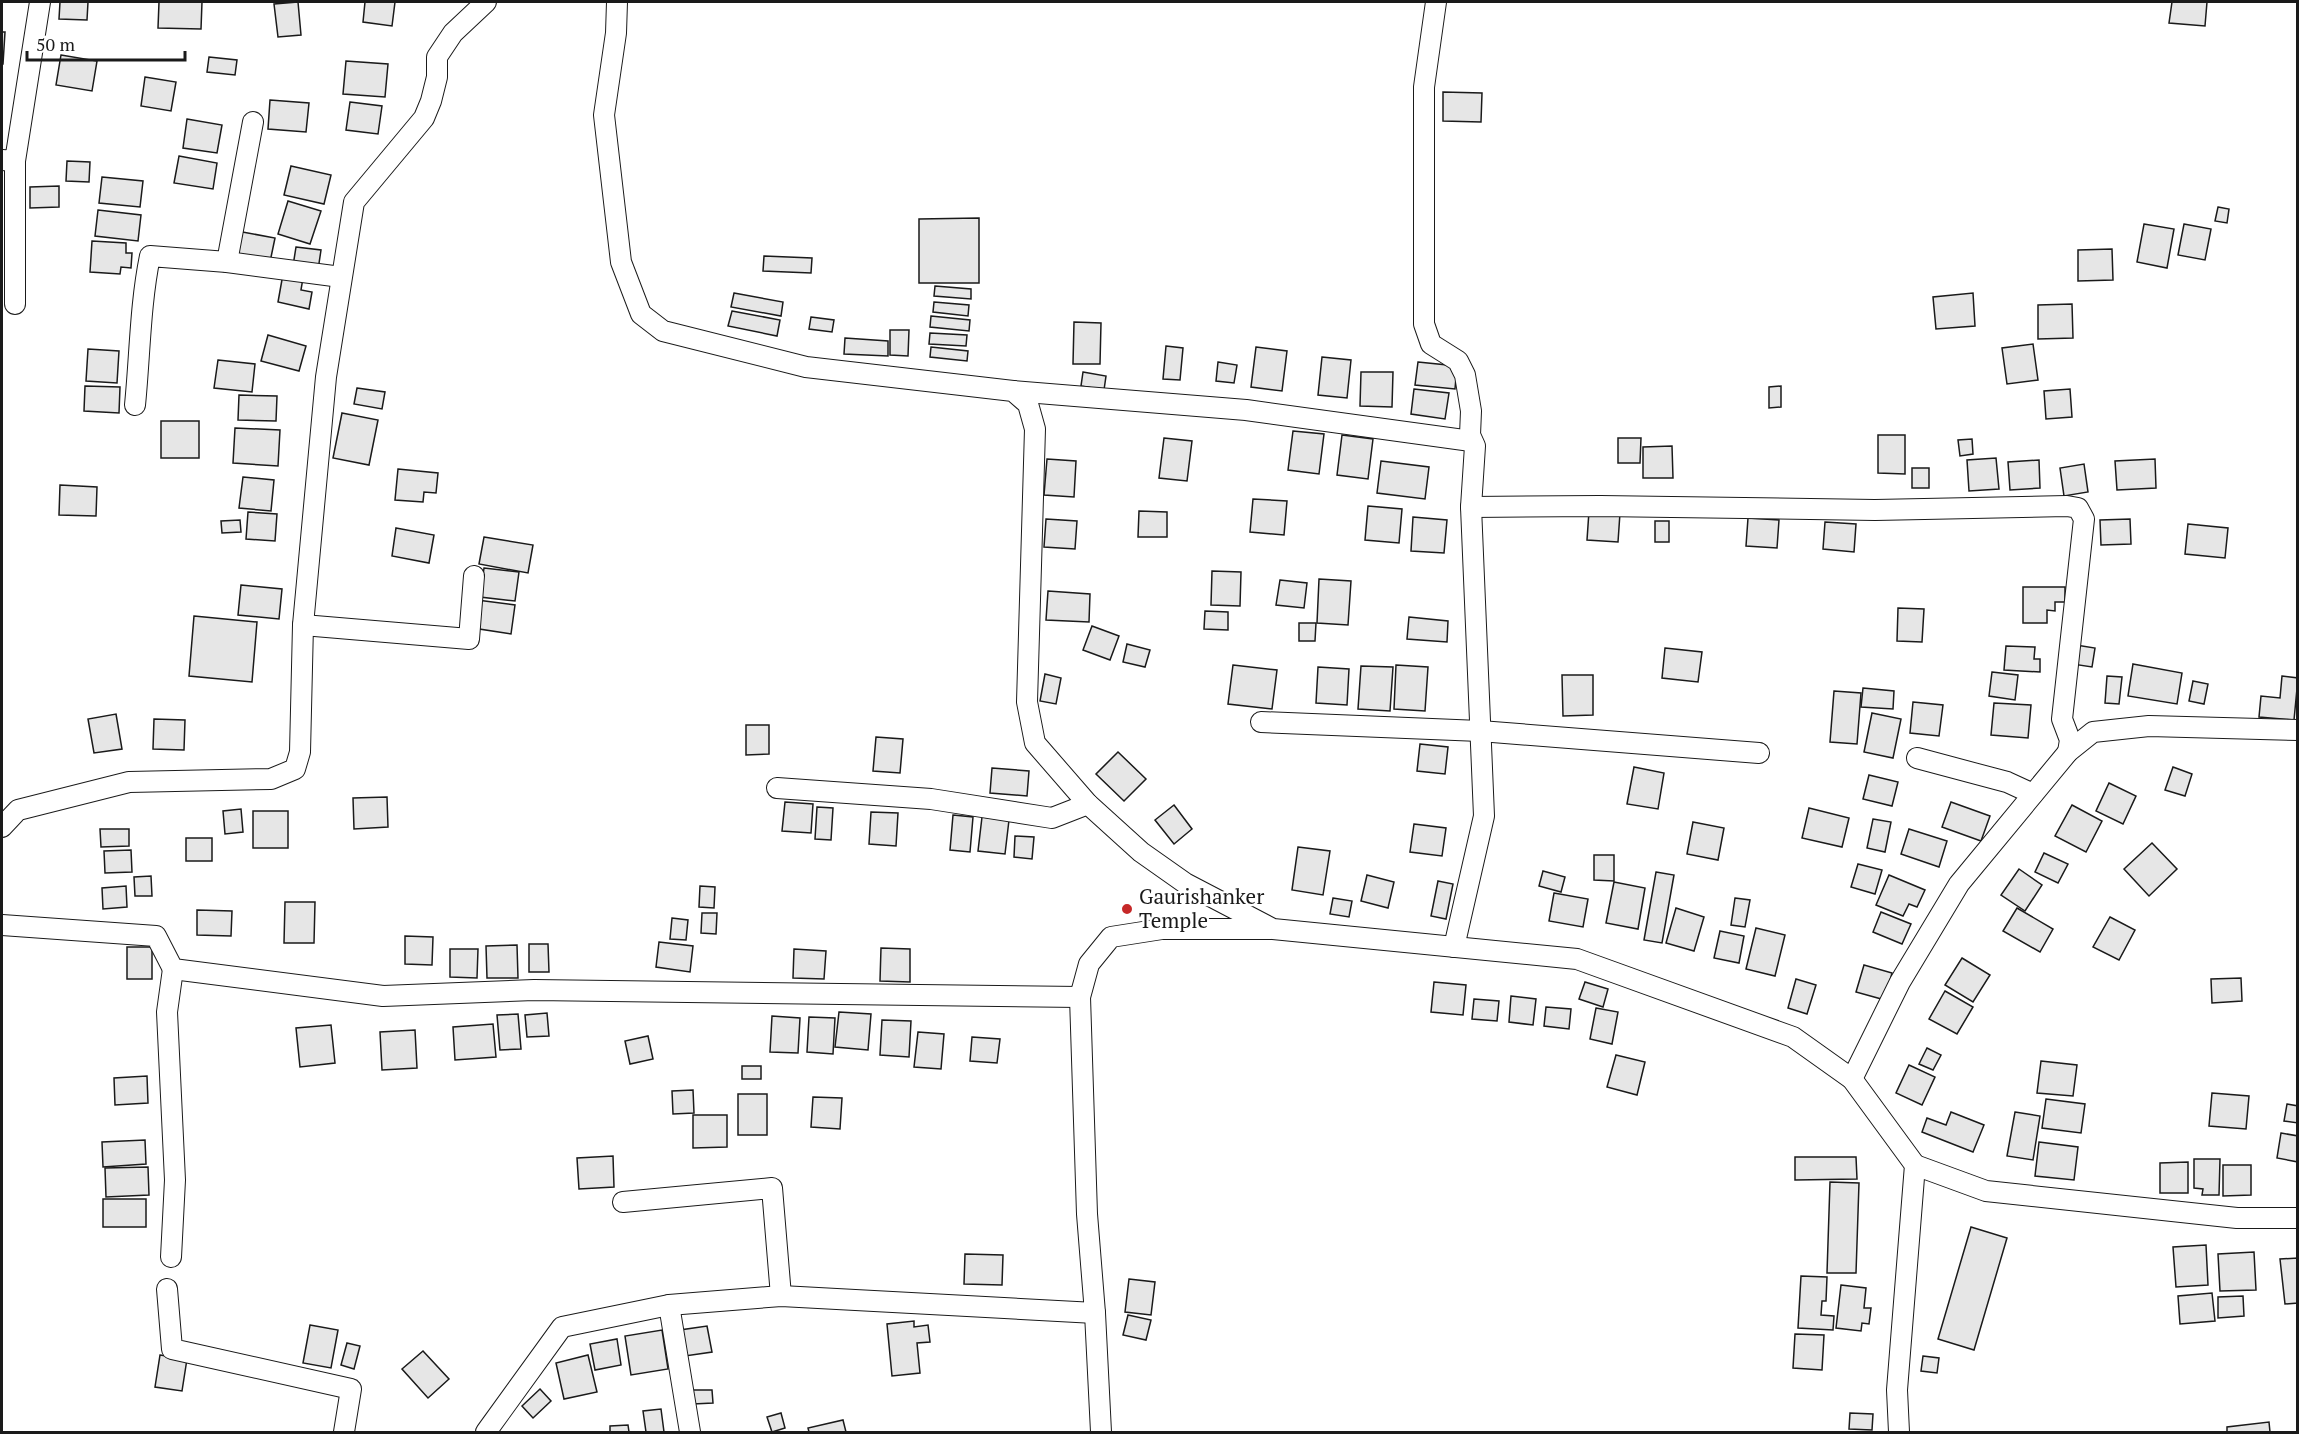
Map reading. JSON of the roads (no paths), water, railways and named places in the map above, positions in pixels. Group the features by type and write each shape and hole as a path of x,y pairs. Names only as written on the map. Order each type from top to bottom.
{"street":[{"path":"15,304 8,160 40,2"},
{"path":"2,827 18,810 129,782 271,779 295,769 300,752 303,625 326,377 354,202 424,118 437,77 437,57 453,33 486,2"},
{"path":"617,2 616,33 604,115 621,262 641,314 663,331 806,367 1013,391 1246,410 1471,441"},
{"path":"1436,2 1424,87 1424,324 1431,344 1458,362 1465,375 1471,411 1471,441 1474,446 1472,507 1484,816 1454,947"},
{"path":"227,262 253,122"},
{"path":"135,405 143,318 142,296 150,256 227,262 341,277"},
{"path":"1013,391 1028,404 1035,429 1027,702 1035,743 1088,804 1141,852 1185,883 1273,929"},
{"path":"1472,507 1600,506 1875,510 2067,506 2079,508 2084,519 2062,719 2070,740 2067,752"},
{"path":"303,625 469,639 474,576"},
{"path":"1261,722 1480,731 1759,753"},
{"path":"1852,1079 1900,982 1959,884 2067,752 2093,732 2149,726 2298,730"},
{"path":"1917,758 2007,782 2033,794"},
{"path":"777,788 931,799 1052,818 1088,804"},
{"path":"2,925 156,936 173,969 167,1012 175,1180 171,1257"},
{"path":"1101,1432 1087,1214 1080,997 1089,964 1111,937 1162,929 1273,929 1577,959 1793,1037 1852,1079 1915,1165 1986,1191 2237,1218 2298,1218"},
{"path":"173,969 383,996 534,990 1080,997"},
{"path":"1899,1432 1897,1390 1915,1165"},
{"path":"623,1202 772,1188 781,1296"},
{"path":"167,1289 171,1349 351,1389 344,1432"},
{"path":"486,1432 562,1327 669,1305 781,1296 1095,1313"},
{"path":"669,1305 690,1432"}],"place":[{"name":"Gaurishanker Temple","path":"1127,909"}]}
